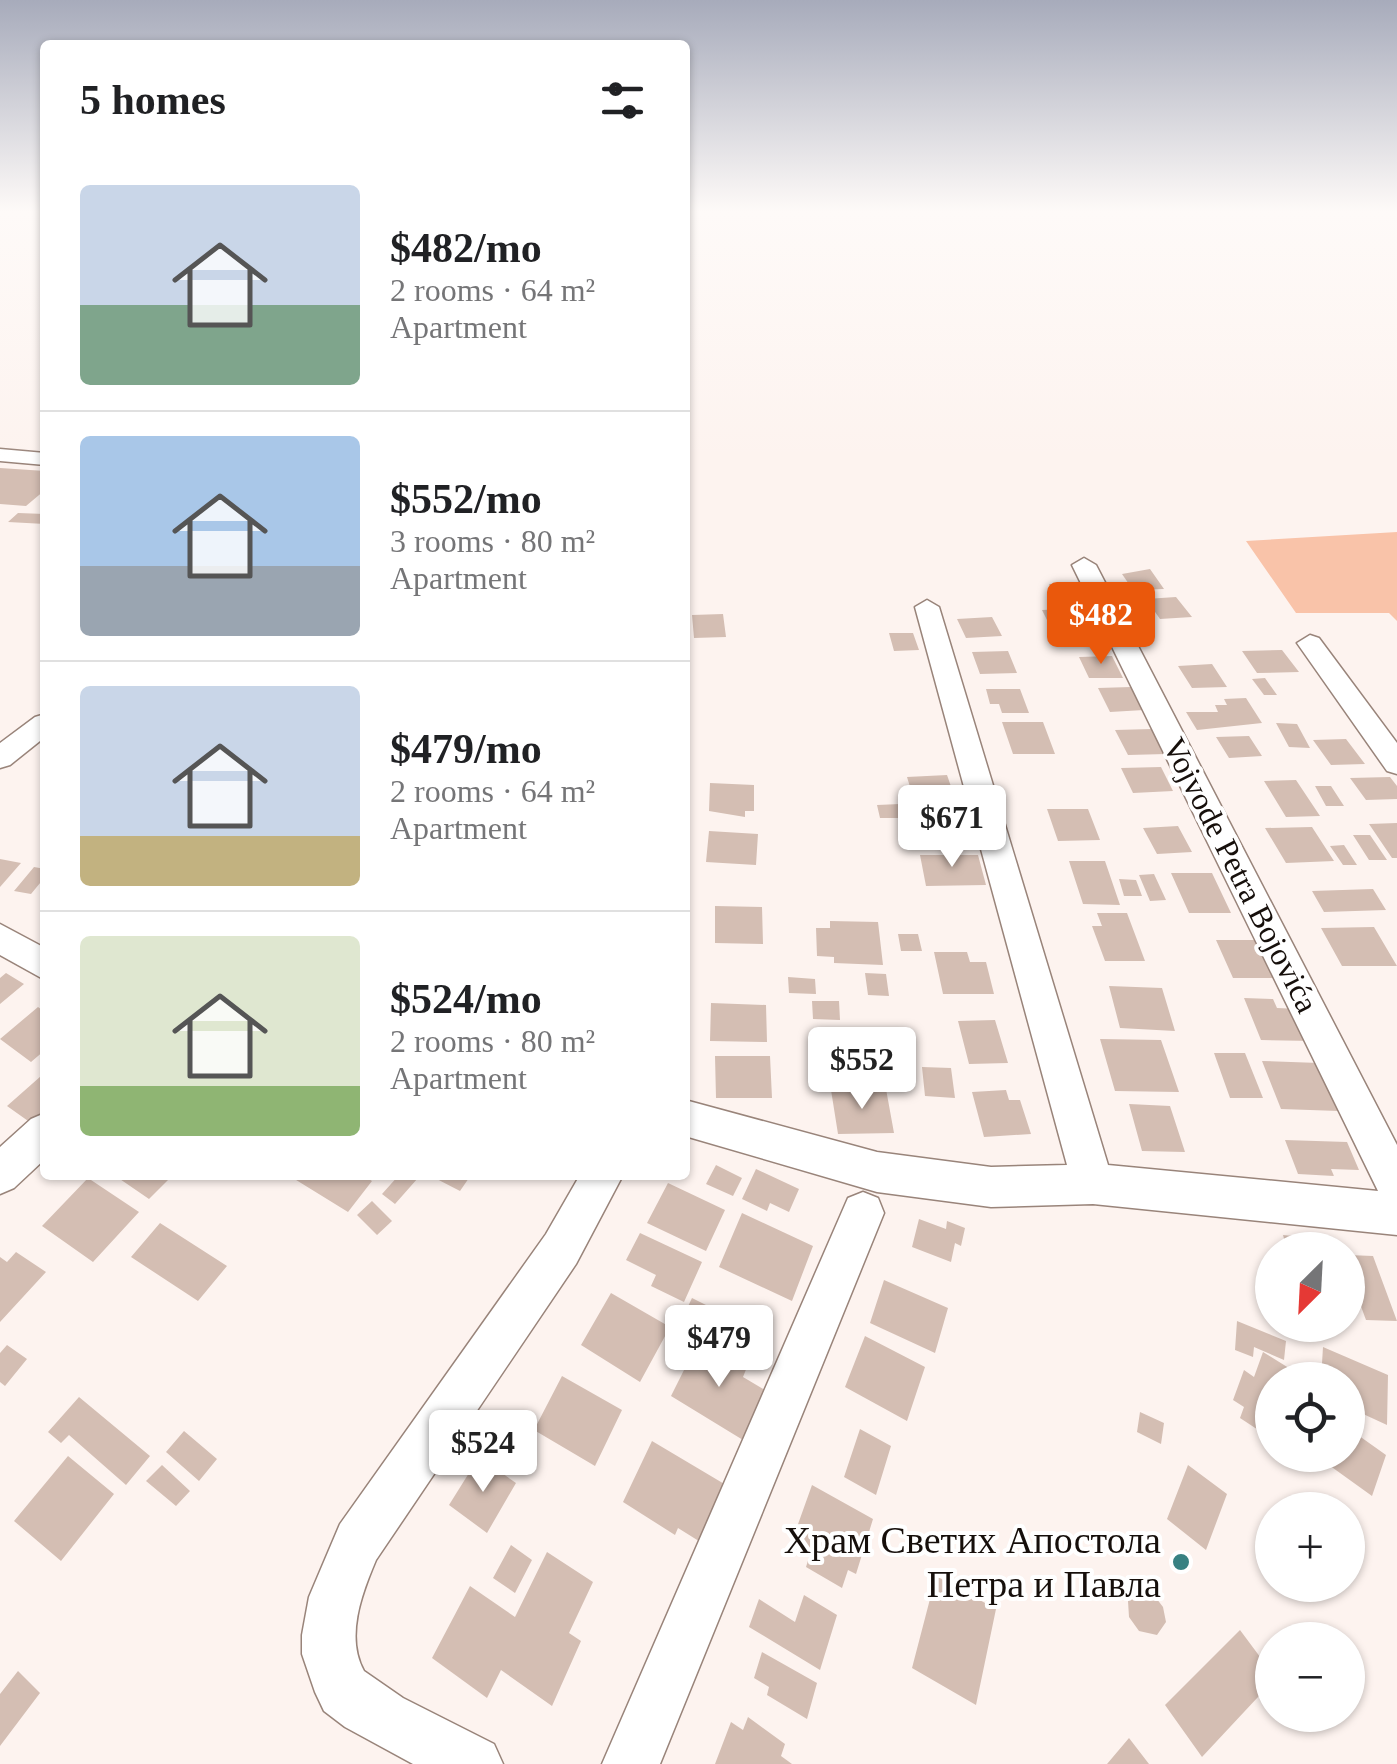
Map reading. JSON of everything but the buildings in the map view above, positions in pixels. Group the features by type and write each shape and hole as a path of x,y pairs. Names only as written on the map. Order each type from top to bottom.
{"street":[{"path":"0,455 40,459"},
{"name":"Vojvode Petra Bojovića","path":"1084,565 1397,1187"},
{"path":"927,607 1093,1184"},
{"path":"1310,642 1397,764"},
{"path":"0,758 40,727"},
{"path":"0,938 40,963"},
{"path":"690,1119 877,1172 991,1187 1093,1184 1397,1214"},
{"path":"0,1174 40,1137"},
{"path":"474,1764 345,1694 327,1648 336,1591 358,1542 561,1249 600,1180"},
{"path":"631,1764 863,1213"}],"shaded area":[{"path":"1397,532 1397,621 1389,613 1296,613 1246,541"}],"place":[{"name":"Храм Светих Апостола Петра и Павла","path":"1181,1562"}]}
